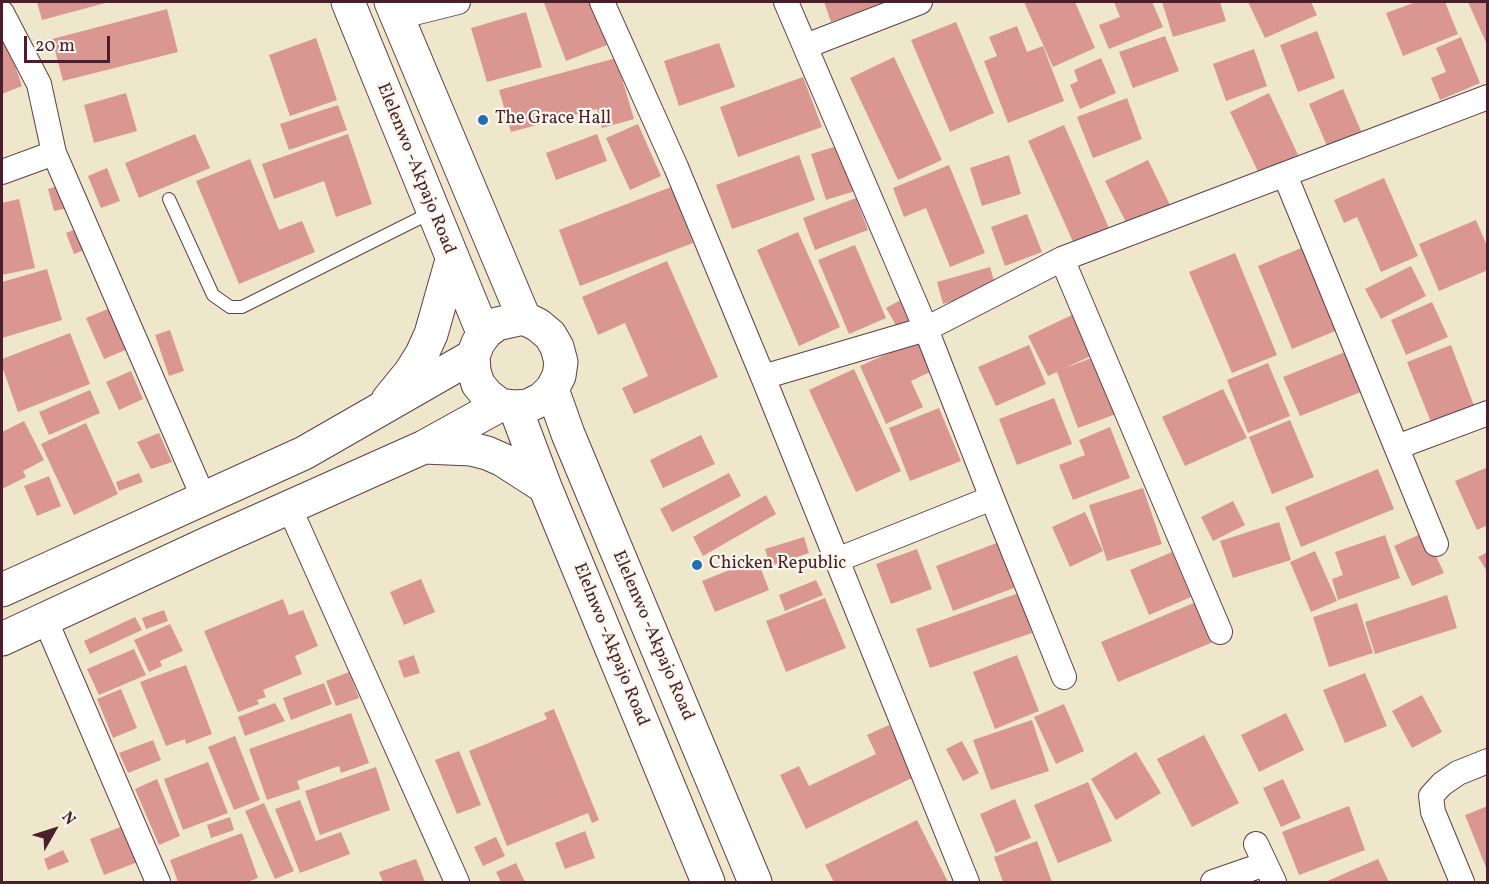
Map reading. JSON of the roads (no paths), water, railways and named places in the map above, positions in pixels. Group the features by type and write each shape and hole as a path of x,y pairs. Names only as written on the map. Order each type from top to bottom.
{"main road":[{"name":"Elelenwo -Akpajo Road","path":"348,2 452,260 478,346"},
{"path":"394,9 524,318"},
{"path":"381,408 410,373 431,334 452,260"},
{"path":"2,639 424,447 508,406 528,406 542,399 552,389 559,376 561,362 557,347 549,334 524,318 497,324 486,332 478,346 474,371 478,384 487,395 508,406"},
{"path":"2,590 304,453 438,378 478,346"},
{"name":"Elelenwo -Akpajo Road","path":"552,389 568,434 755,882"},
{"name":"Elelnwo -Akpajo Road","path":"508,406 545,487 708,882"},
{"path":"424,447 471,449 487,453 503,460 545,487"}],"street":[{"path":"394,9 458,2"},
{"path":"602,2 676,167 967,882"},
{"path":"786,2 926,329 1064,677"},
{"path":"806,46 920,2"},
{"path":"2,13 39,84 54,153 204,499"},
{"path":"763,377 926,329 1062,259 1488,97"},
{"path":"2,172 54,153"},
{"path":"1286,174 1436,544"},
{"path":"1062,259 1220,632"},
{"path":"1397,447 1488,413"},
{"path":"837,560 992,498"},
{"path":"289,507 457,882"},
{"path":"45,619 158,882"},
{"path":"1462,882 1433,812 1431,796 1442,784 1458,773 1488,760"},
{"path":"1213,882 1265,863"}],"lane":[{"path":"169,199 213,295 230,307 242,308 433,211"}],"place":[{"name":"The Grace Hall","path":"483,120"},
{"name":"Chicken Republic","path":"697,565"}]}
